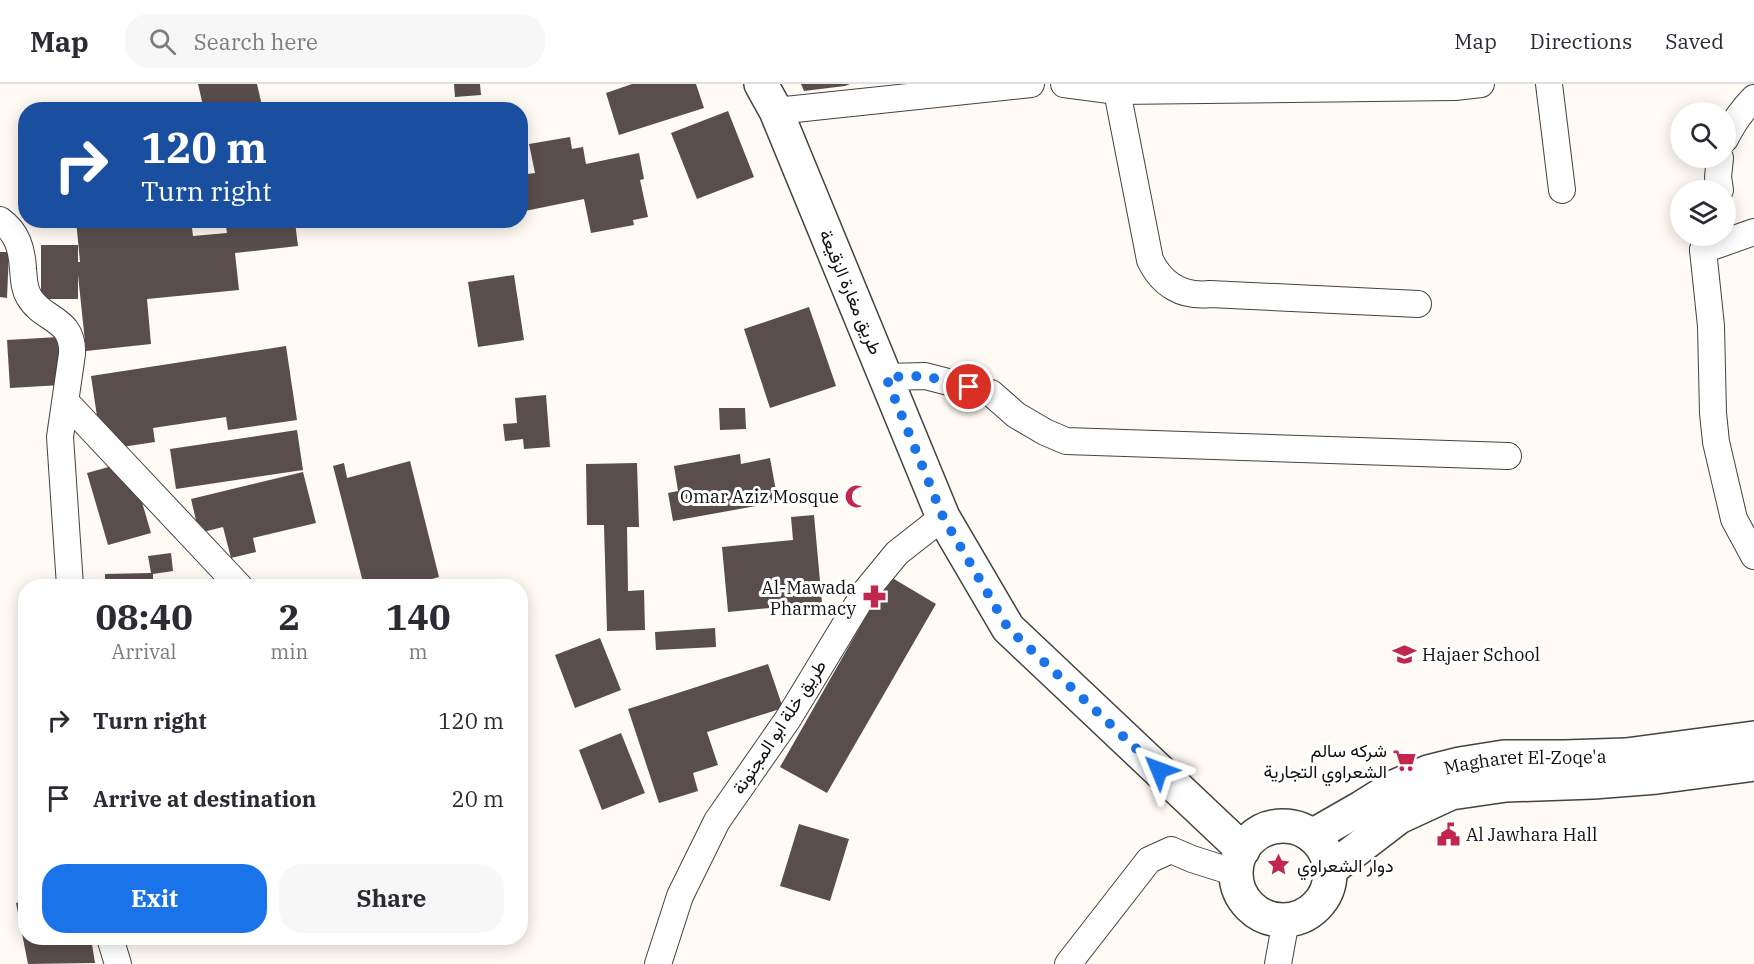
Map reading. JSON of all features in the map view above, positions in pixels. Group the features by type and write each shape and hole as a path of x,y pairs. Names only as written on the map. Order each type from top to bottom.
{"street":[{"path":"768,98 1031,84"},
{"path":"1064,84 1116,92 1481,84"},
{"path":"1549,84 1562,190"},
{"path":"1116,92 1149,260 1159,276 1174,288 1182,292 1201,295 1418,304"},
{"name":"طريق مغارة الزقيعة","path":"768,98 943,517 1008,628 1239,861"},
{"path":"1736,119 1754,98"},
{"path":"0,220 9,228 19,244 25,286 30,298 38,308 63,326 70,337 72,354 60,437 70,579"},
{"path":"1736,236 1754,232"},
{"path":"1705,246 1716,442 1734,519 1754,556"},
{"path":"886,377 925,376 991,393 1016,415 1066,441 1508,456"},
{"path":"66,402 232,579"},
{"name":"طريق خلة ابو المجنونة","path":"658,964 680,896 717,822 788,718 865,592 897,553 943,517"},
{"name":"Magharet El-Zoqe'a","path":"1312,836 1396,786 1428,772 1460,764 1504,757 1626,754 1754,738"},
{"name":"Magharet El-Zoqe'a","path":"1330,869 1398,817 1451,793 1506,785 1657,777 1754,764"},
{"path":"1274,827 1290,827 1312,836 1327,855 1330,869 1329,885 1323,898 1301,917 1286,920 1271,918 1257,912 1246,902 1239,889 1239,861 1246,843 1259,833 1274,827"},
{"path":"1068,964 1149,860 1171,850 1192,859 1239,861"},
{"path":"1278,964 1286,920"},
{"path":"112,945 118,964"}],"building":[{"path":"198,84 257,84 261,102 202,102"},
{"path":"454,84 480,84 481,95 455,97"},
{"path":"632,84 696,84 704,108 619,135 606,93"},
{"path":"801,84 850,84 804,91"},
{"path":"728,111 754,177 697,199 671,133"},
{"path":"570,137 572,149 583,147 586,164 639,153 644,179 640,180 648,217 633,220 634,225 591,233 584,199 528,210 528,174 535,173 529,144"},
{"path":"77,228 192,228 193,236 227,233 226,228 296,228 298,246 235,253 239,290 147,299 151,344 86,351 78,275 78,299 41,299 41,245 78,245 78,262 80,262"},
{"path":"0,252 9,252 7,298 0,297"},
{"path":"514,275 524,340 478,347 468,282"},
{"path":"809,307 836,386 770,408 744,329"},
{"path":"75,336 78,384 10,388 7,340"},
{"path":"286,346 297,420 228,430 226,417 153,428 155,442 102,450 91,376"},
{"path":"546,395 550,447 524,449 523,439 505,441 503,424 517,423 515,398"},
{"path":"719,408 745,408 746,429 720,430"},
{"path":"297,430 303,470 176,489 170,449"},
{"path":"740,454 741,464 770,458 778,502 673,521 668,493 678,491 674,466"},
{"path":"130,461 151,533 108,545 87,473"},
{"path":"410,461 439,577 432,579 362,579 333,466 344,463 347,478"},
{"path":"637,463 639,527 627,527 628,591 644,590 645,630 607,631 604,525 587,525 586,464"},
{"path":"303,472 316,523 253,538 256,552 231,558 223,527 199,533 191,499"},
{"path":"814,515 822,603 728,612 722,547 793,540 791,517"},
{"path":"171,553 173,571 153,574 153,579 105,579 105,574 151,573 148,556"},
{"path":"889,576 936,604 827,793 780,767"},
{"path":"715,628 716,647 656,650 655,632"},
{"path":"600,638 621,690 575,708 555,655"},
{"path":"768,664 783,708 707,732 718,765 693,773 698,791 659,803 628,709"},
{"path":"621,733 645,793 602,810 579,750"},
{"path":"799,824 849,839 830,901 780,886"},
{"path":"24,945 92,945 95,963 28,964"}],"place":[{"name":"Omar Aziz Mosque","path":"857,496"},
{"name":"Al-Mawada Pharmacy","path":"874,597"},
{"name":"Hajaer School","path":"1404,654"},
{"name":"شركه سالم الشعراوي التجارية","path":"1405,760"},
{"name":"Al Jawhara Hall","path":"1448,834"},
{"name":"دوار الشعراوي","path":"1279,865"}],"route":[{"path":"969,387 925,376 886,377 943,517 1008,628 1159,770"}]}
